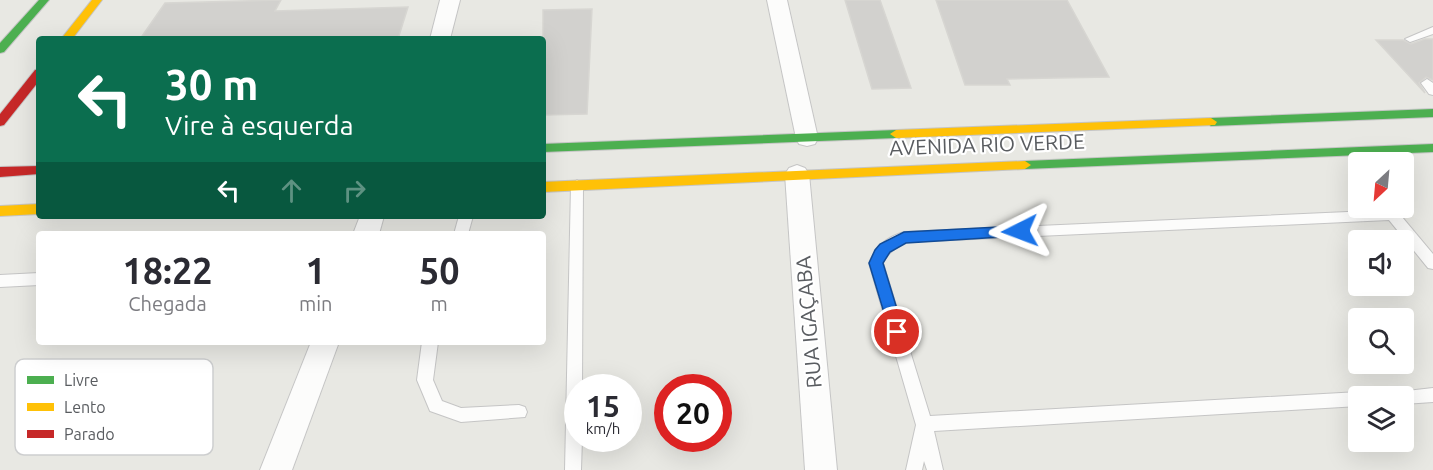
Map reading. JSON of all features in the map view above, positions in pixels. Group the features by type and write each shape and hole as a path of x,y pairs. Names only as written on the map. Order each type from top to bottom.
{"main road":[{"path":"0,50 44,0"},
{"path":"68,36 97,0"},
{"path":"0,122 36,77"},
{"name":"AVENIDA RIO VERDE","path":"546,148 1433,113"},
{"name":"AVENIDA RIO VERDE","path":"546,187 797,174 1433,148"},
{"path":"0,172 36,170"},
{"path":"0,211 36,209"}],"street":[{"path":"441,36 450,0"},
{"path":"777,0 807,138"},
{"name":"RUA IGAÇABA","path":"797,174 821,470"},
{"path":"276,470 324,345"}],"lane":[{"path":"1410,39 1433,30"},
{"path":"573,470 578,185"},
{"path":"935,470 924,423 876,263 879,253 904,237 1392,215 1433,264"},
{"path":"0,281 36,279"},
{"path":"430,345 425,380 436,405 461,416 519,412"},
{"path":"1414,396 1433,395"},
{"path":"924,423 1014,420 1348,400"},
{"path":"914,470 924,423"}],"building":[{"path":"281,0 275,11 408,7 399,36 142,36 165,3"},
{"path":"845,0 880,0 911,88 872,89"},
{"path":"936,0 1067,0 1109,77 1007,79 1010,85 965,85"},
{"path":"592,9 587,114 546,115 546,36 543,36 543,10"},
{"path":"1433,39 1433,80 1426,77 1419,83 1425,93 1376,40 1403,40 1411,44"}],"traffic: fast":[{"path":"0,50 44,0"},
{"path":"1211,122 1433,113"},
{"path":"546,148 896,134"},
{"path":"1025,165 1433,148"}],"traffic: slow":[{"path":"68,36 97,0"},
{"path":"896,134 1211,122"},
{"path":"546,187 1025,165"},
{"path":"0,211 36,209"}],"traffic: jam":[{"path":"0,122 36,77"},
{"path":"0,172 36,170"}],"route":[{"path":"897,332 876,263 879,253 885,248 904,237 1020,231"}]}
